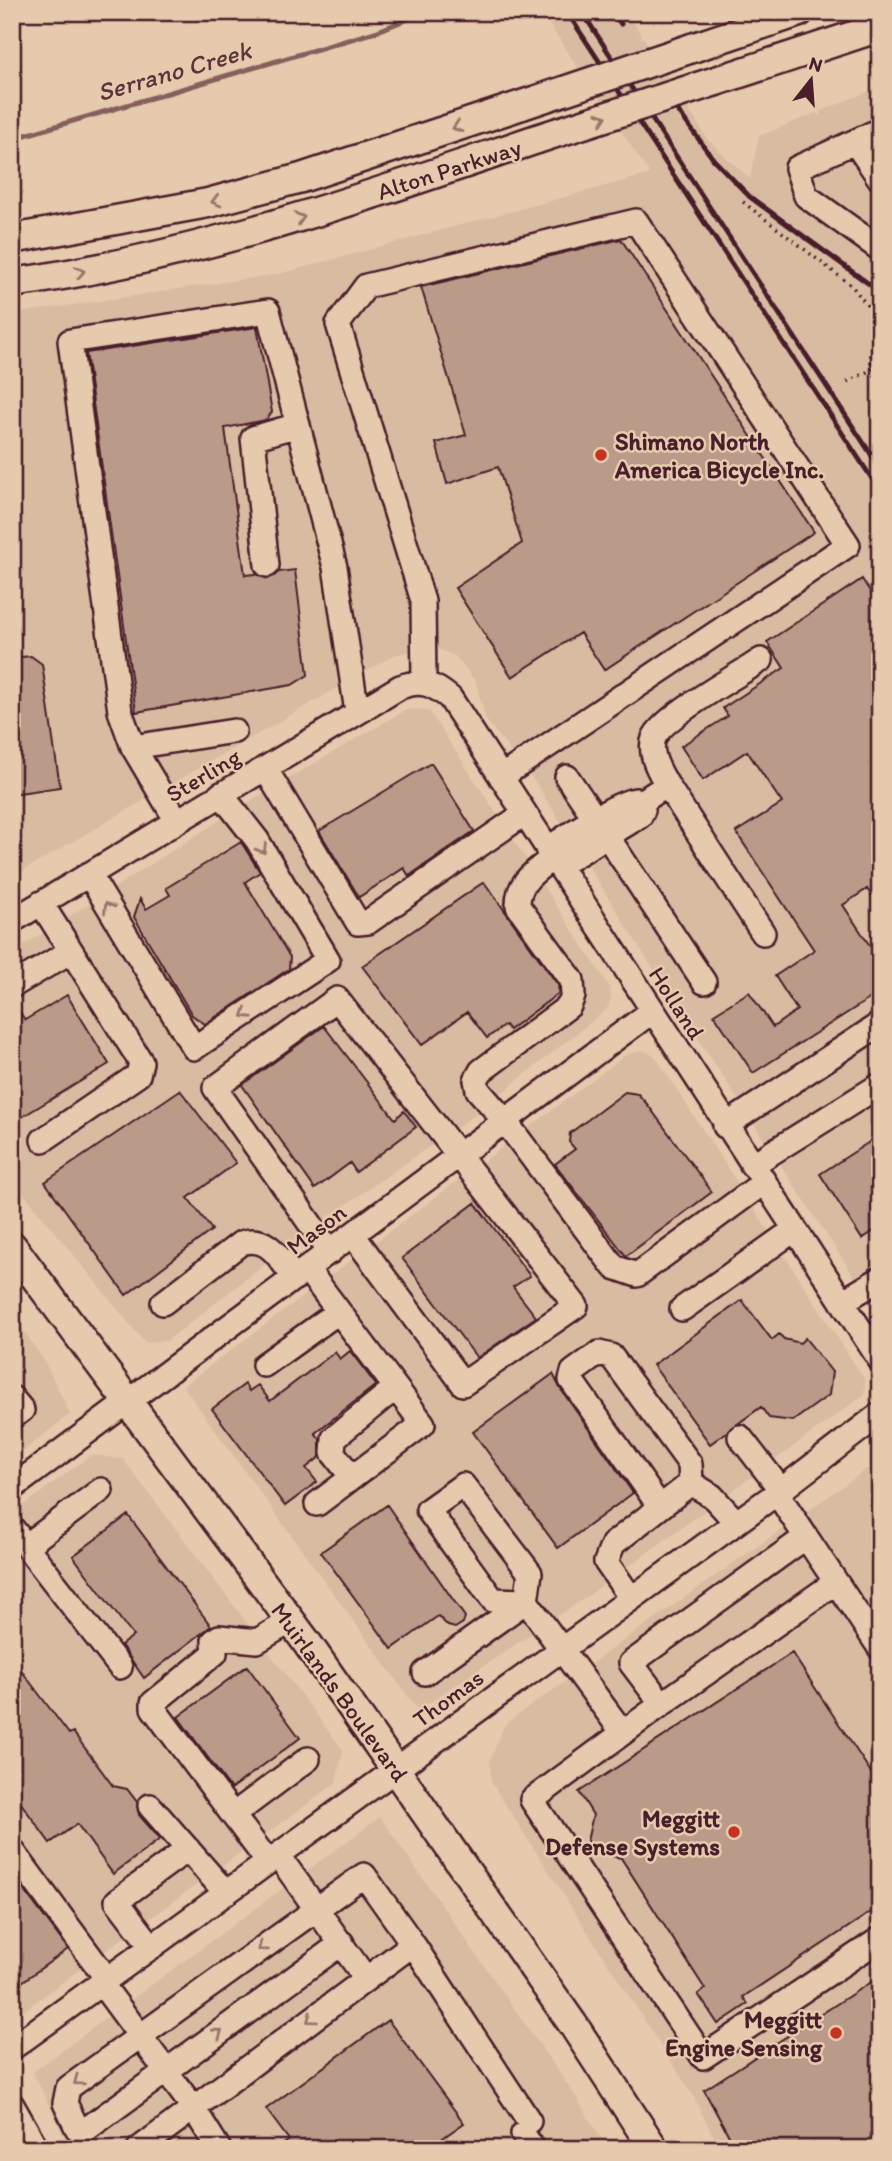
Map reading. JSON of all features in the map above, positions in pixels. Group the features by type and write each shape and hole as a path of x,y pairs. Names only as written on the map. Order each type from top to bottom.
{"main road":[{"name":"Alton Parkway","path":"12,239 208,203 302,178 799,12"},
{"name":"Alton Parkway","path":"12,283 134,261 242,236 880,27"},
{"name":"Muirlands Boulevard","path":"12,1246 290,1621 396,1769 574,2025 654,2149"}],"street":[{"path":"880,130 797,168 806,196 880,250"},
{"path":"855,142 880,179"},
{"path":"424,682 423,601 338,324 366,286 636,220 848,545 500,777"},
{"path":"177,821 133,747 120,710 70,341 268,311 335,567 357,712"},
{"path":"267,565 253,438 298,425"},
{"path":"761,660 665,723 653,739 653,757 667,785 763,933"},
{"name":"Sterling","path":"12,921 400,687 424,682"},
{"name":"Holland","path":"424,682 450,698 725,1126 880,1360"},
{"path":"133,747 234,731"},
{"path":"265,768 358,923 368,922 524,814"},
{"path":"567,777 704,982"},
{"path":"667,785 640,803 643,810 640,816 601,828 552,858 522,884 517,894 518,906 572,980 573,996 569,1006 481,1071 476,1080 478,1090 505,1121 614,1267 637,1275 757,1174 880,1085"},
{"path":"89,874 194,1048 328,960 257,840 221,794"},
{"path":"41,903 141,1062 138,1075 43,1140"},
{"path":"12,986 71,951"},
{"path":"330,1252 215,1088 337,999 576,1307 463,1384 353,1235"},
{"name":"Mason","path":"12,1488 651,1012"},
{"path":"725,1126 880,1024"},
{"path":"682,1309 794,1230"},
{"path":"163,1303 241,1243 254,1239 268,1244 338,1312 423,1424 317,1504"},
{"path":"842,1302 880,1279"},
{"path":"264,1365 338,1312"},
{"path":"660,1507 571,1380 573,1372 599,1353 611,1356 690,1464 691,1483"},
{"path":"351,1476 333,1453 334,1438 395,1388"},
{"path":"12,1398 22,1410 12,1417"},
{"name":"Thomas","path":"12,2048 560,1648 779,1492 880,1414"},
{"path":"740,1437 880,1648"},
{"path":"631,1598 606,1562 613,1544 691,1483"},
{"path":"691,1483 712,1496 736,1522"},
{"path":"526,1601 493,1601 428,1510 463,1485 530,1573 526,1601 623,1732"},
{"path":"101,1490 19,1537 120,1667"},
{"path":"662,1704 632,1663 806,1537"},
{"path":"836,1582 662,1704 532,1800 703,2057 880,1939"},
{"path":"425,1673 526,1601"},
{"path":"290,1621 261,1640 219,1637 214,1642 215,1653 153,1703 153,1708 233,1815 317,1908 366,1979"},
{"path":"233,1815 308,1759"},
{"path":"150,1806 226,1893"},
{"path":"152,1947 117,1901 188,1849"},
{"path":"12,1850 139,2035 192,2106 219,2149"},
{"path":"342,1943 88,2129 77,2128 65,2103 68,2088 364,1875 413,1944 529,2134"},
{"path":"139,2149 192,2106 413,1944"},
{"path":"12,2105 37,2149"}],"path":[{"path":"743,202 852,286 880,322"},
{"path":"880,337 871,350 873,369 880,384"},
{"path":"847,382 873,369"}],"shaded area":[{"path":"541,12 627,12 708,140 750,179 759,136 880,87 880,1316 685,1019 536,783 486,720 476,682 455,656 432,647 394,655 12,877 12,314 279,274 650,174"},
{"path":"420,709 430,712 609,986 611,999 607,1009 472,1117 305,1233 167,1341 145,1343 12,1179 12,953 253,799 406,710"},
{"path":"643,1050 655,1056 865,1380 864,1395 585,1598 418,1710 183,1386 627,1054"},
{"path":"12,1312 46,1364 70,1414 12,1460"},
{"path":"91,1455 123,1459 343,1750 336,1783 12,2019 12,1514"},
{"path":"880,1460 880,2149 720,2149 692,2094 491,1782 490,1760 505,1724"},
{"path":"380,1817 574,2094 608,2149 70,2149 33,2072"}],"building":[{"name":"Shimano North America Bicycle Inc.","path":"621,239 814,532 604,670 580,633 512,677 455,588 522,543 498,467 447,484 436,443 466,435 421,287"},
{"path":"257,327 272,412 266,420 225,428 245,575 256,574 268,579 279,572 295,570 308,675 292,685 136,712 86,353"},
{"path":"862,579 880,607 880,908 867,889 843,905 880,961 880,992 753,1073 714,1014 749,992 773,1027 797,1010 775,976 814,950 736,832 782,803 747,751 703,780 681,746 728,716 723,708 784,668 767,642"},
{"path":"31,656 42,664 60,787 12,794 12,658"},
{"path":"431,763 474,831 409,876 404,868 359,897 319,831"},
{"path":"241,842 260,872 245,882 290,957 289,969 205,1024 192,1015 134,917 140,899 146,909 170,895 166,888"},
{"path":"484,882 558,985 559,993 509,1030 505,1025 487,1038 467,1012 422,1045 362,966"},
{"path":"67,995 109,1064 12,1123 12,1000 25,1020"},
{"path":"324,1026 395,1119 404,1111 416,1127 356,1172 350,1163 315,1189 242,1085"},
{"path":"180,1090 236,1163 188,1198 212,1230 126,1295 45,1182"},
{"path":"625,1092 638,1094 647,1104 712,1192 626,1256 555,1164 575,1149 569,1142 570,1133"},
{"path":"880,1135 880,1169 870,1176 880,1190 880,1227 862,1239 820,1174"},
{"path":"475,1203 530,1276 513,1287 536,1317 477,1358 402,1258"},
{"path":"742,1300 772,1340 779,1334 784,1339 800,1343 805,1338 832,1372 829,1395 793,1421 769,1418 761,1407 710,1444 653,1365"},
{"path":"350,1351 376,1385 315,1433 320,1439 320,1457 306,1468 317,1482 285,1506 212,1409 245,1384 249,1391 258,1385 270,1401 335,1352 340,1359"},
{"path":"553,1374 633,1493 558,1548 473,1432"},
{"path":"387,1505 465,1617 463,1623 455,1628 448,1626 438,1616 392,1649 321,1552"},
{"path":"128,1515 211,1626 144,1678 121,1645 133,1636 73,1556"},
{"name":"Meggitt Defense Systems","path":"792,1653 880,1786 880,1906 743,1997 748,2004 718,2024 698,1994 705,1989 621,1858 585,1850 593,1815 579,1792"},
{"path":"12,1658 69,1734 73,1732 113,1786 127,1789 137,1802 139,1815 160,1839 113,1874 77,1824 50,1843 12,1791"},
{"path":"247,1666 300,1738 231,1789 178,1717"},
{"path":"12,1874 68,1949 12,1989"},
{"name":"Meggitt Engine Sensing","path":"880,1976 880,2143 870,2149 736,2149 704,2090"},
{"path":"388,2020 464,2123 427,2149 277,2149 289,2140 266,2109"}],"waterway":[{"name":"Serrano Creek","path":"12,139 375,32 426,12"}],"railway":[{"path":"567,12 880,491"},
{"path":"582,12 880,468"},
{"path":"613,12 621,24"},
{"path":"662,89 714,160 750,197 880,292"}],"place":[{"name":"Shimano North America Bicycle Inc.","path":"601,455"},
{"name":"Meggitt Defense Systems","path":"734,1832"},
{"name":"Meggitt Engine Sensing","path":"836,2033"}]}
